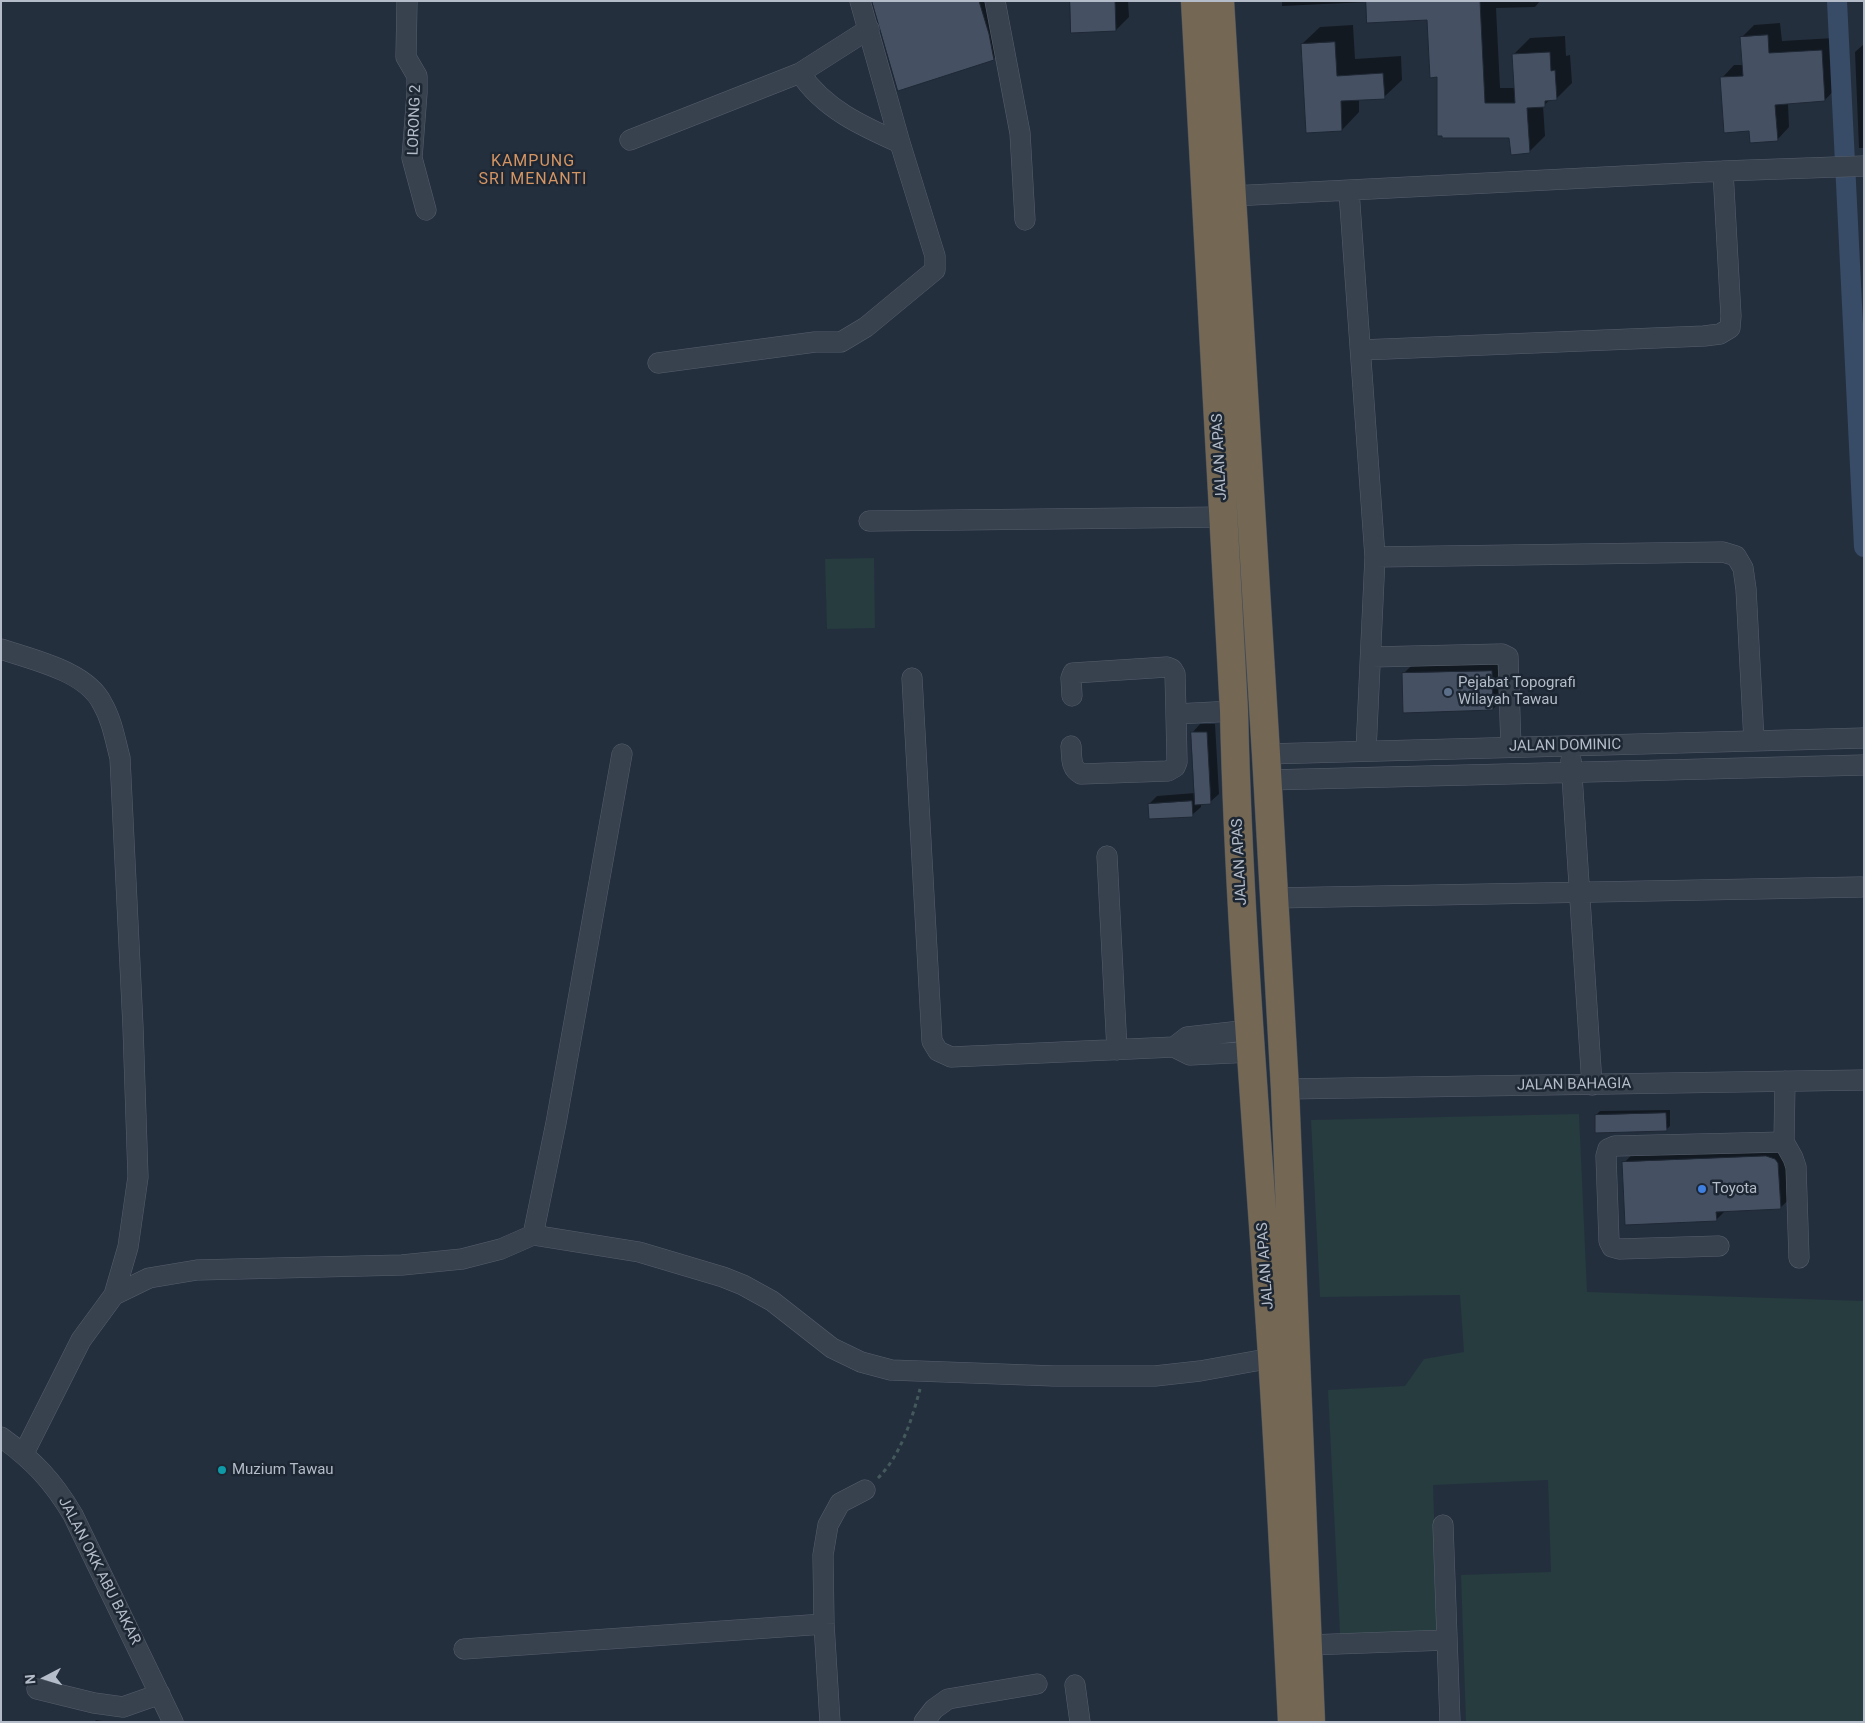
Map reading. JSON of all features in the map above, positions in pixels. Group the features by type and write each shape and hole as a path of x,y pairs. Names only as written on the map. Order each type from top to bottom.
{"highway":[{"name":"JALAN APAS","path":"1194,1 1234,711 1236,795 1250,1041 1272,1358 1292,1722"},
{"name":"JALAN APAS","path":"1220,1 1285,1089 1311,1722"},
{"path":"1236,795 1246,773 1255,760 1267,767"}],"street":[{"name":"LORONG 2","path":"407,1 406,57 416,76 417,93 412,158 426,210"},
{"path":"658,363 815,342 841,342 866,327 935,270 935,256 900,143 860,1"},
{"path":"995,1 1020,133 1025,220"},
{"path":"630,140 800,73 869,29"},
{"path":"800,73 810,88 844,116 900,143"},
{"path":"1232,196 1723,171 1864,166"},
{"path":"1361,350 1720,334 1730,328 1731,316 1723,171"},
{"path":"1350,191 1375,557 1366,751"},
{"path":"869,521 1223,517"},
{"path":"1375,557 1723,552 1736,556 1744,568 1746,588 1754,741"},
{"path":"1,649 56,667 80,679 102,701 112,724 120,758 138,1177 128,1247 114,1295 81,1340 24,1453"},
{"path":"1371,657 1502,654 1508,658 1511,747"},
{"path":"1072,696 1071,678 1073,673 1167,667 1172,669 1175,674 1177,762 1175,767 1168,771 1081,774 1072,765 1072,746"},
{"path":"912,678 932,1041 938,1051 951,1057 1174,1047 1190,1055 1250,1041"},
{"path":"1176,714 1234,711"},
{"name":"JALAN DOMINIC","path":"1267,767 1366,751 1860,738"},
{"path":"1570,746 1592,1085"},
{"path":"533,1235 556,1123 622,754"},
{"name":"JALAN DOMINIC","path":"1267,767 1571,772 1859,765"},
{"path":"1107,856 1117,1050"},
{"path":"1274,898 1861,887"},
{"name":"JALAN BAHAGIA","path":"1285,1089 1856,1080"},
{"path":"1785,1081 1784,1142 1794,1158 1796,1167 1799,1258"},
{"path":"1719,1246 1619,1249 1612,1247 1609,1241 1606,1156 1608,1149 1615,1146 1784,1142"},
{"path":"114,1295 149,1278 197,1270 402,1265 462,1259 501,1249 533,1235 639,1252 742,1284 772,1301 832,1348 861,1362 891,1370 1155,1376 1200,1372 1272,1358"},
{"name":"JALAN OKK ABU BAKAR","path":"1,1437 24,1453 58,1490 73,1514 173,1722"},
{"path":"830,1722 824,1624 823,1555 828,1525 840,1503 866,1490"},
{"path":"1443,1525 1450,1722"},
{"path":"464,1649 824,1624"},
{"path":"1308,1645 1447,1640"},
{"path":"924,1722 934,1709 948,1699 1037,1684"},
{"path":"1075,1685 1080,1722"},
{"path":"37,1689 116,1707 122,1707 160,1694"}],"path":[{"path":"866,1490 892,1461 916,1406 925,1372"}],"green space":[{"path":"874,558 875,628 827,629 825,559"},
{"path":"1579,1114 1587,1292 1864,1301 1864,1722 1466,1722 1461,1575 1551,1572 1548,1480 1433,1485 1438,1631 1340,1634 1328,1390 1405,1386 1424,1359 1464,1352 1460,1295 1320,1297 1311,1120"}],"building":[{"path":"872,1 979,1 989,34 994,60 898,91"},
{"path":"1070,1 1115,1 1116,31 1071,33"},
{"path":"1366,1 1480,1 1485,103 1515,103 1512,54 1550,52 1551,71 1555,70 1557,100 1545,101 1545,107 1527,108 1530,153 1511,155 1509,138 1442,138 1442,136 1437,136 1437,77 1430,78 1427,20 1367,23"},
{"path":"1768,35 1769,53 1822,50 1825,101 1775,105 1778,141 1750,143 1749,131 1724,133 1720,77 1743,76 1740,37"},
{"path":"1335,42 1337,76 1383,73 1385,99 1341,101 1342,131 1306,133 1301,44"},
{"name":"Pejabat Topografi Wilayah Tawau","path":"1492,671 1493,710 1403,713 1402,673"},
{"path":"1191,732 1207,732 1211,804 1195,805"},
{"path":"1192,801 1193,817 1149,819 1148,804"},
{"path":"1666,1113 1667,1131 1595,1133 1595,1115"},
{"name":"Toyota","path":"1766,1156 1775,1159 1778,1163 1781,1209 1716,1212 1717,1221 1625,1225 1622,1162"}],"waterway":[{"path":"1837,1 1864,547"}],"place":[{"name":"Pejabat Topografi Wilayah Tawau","path":"1448,692"},
{"name":"Toyota","path":"1702,1189"},
{"name":"Muzium Tawau","path":"222,1470"}],"district":[{"name":"KAMPUNG SRI MENANTI","path":"533,171"}]}
